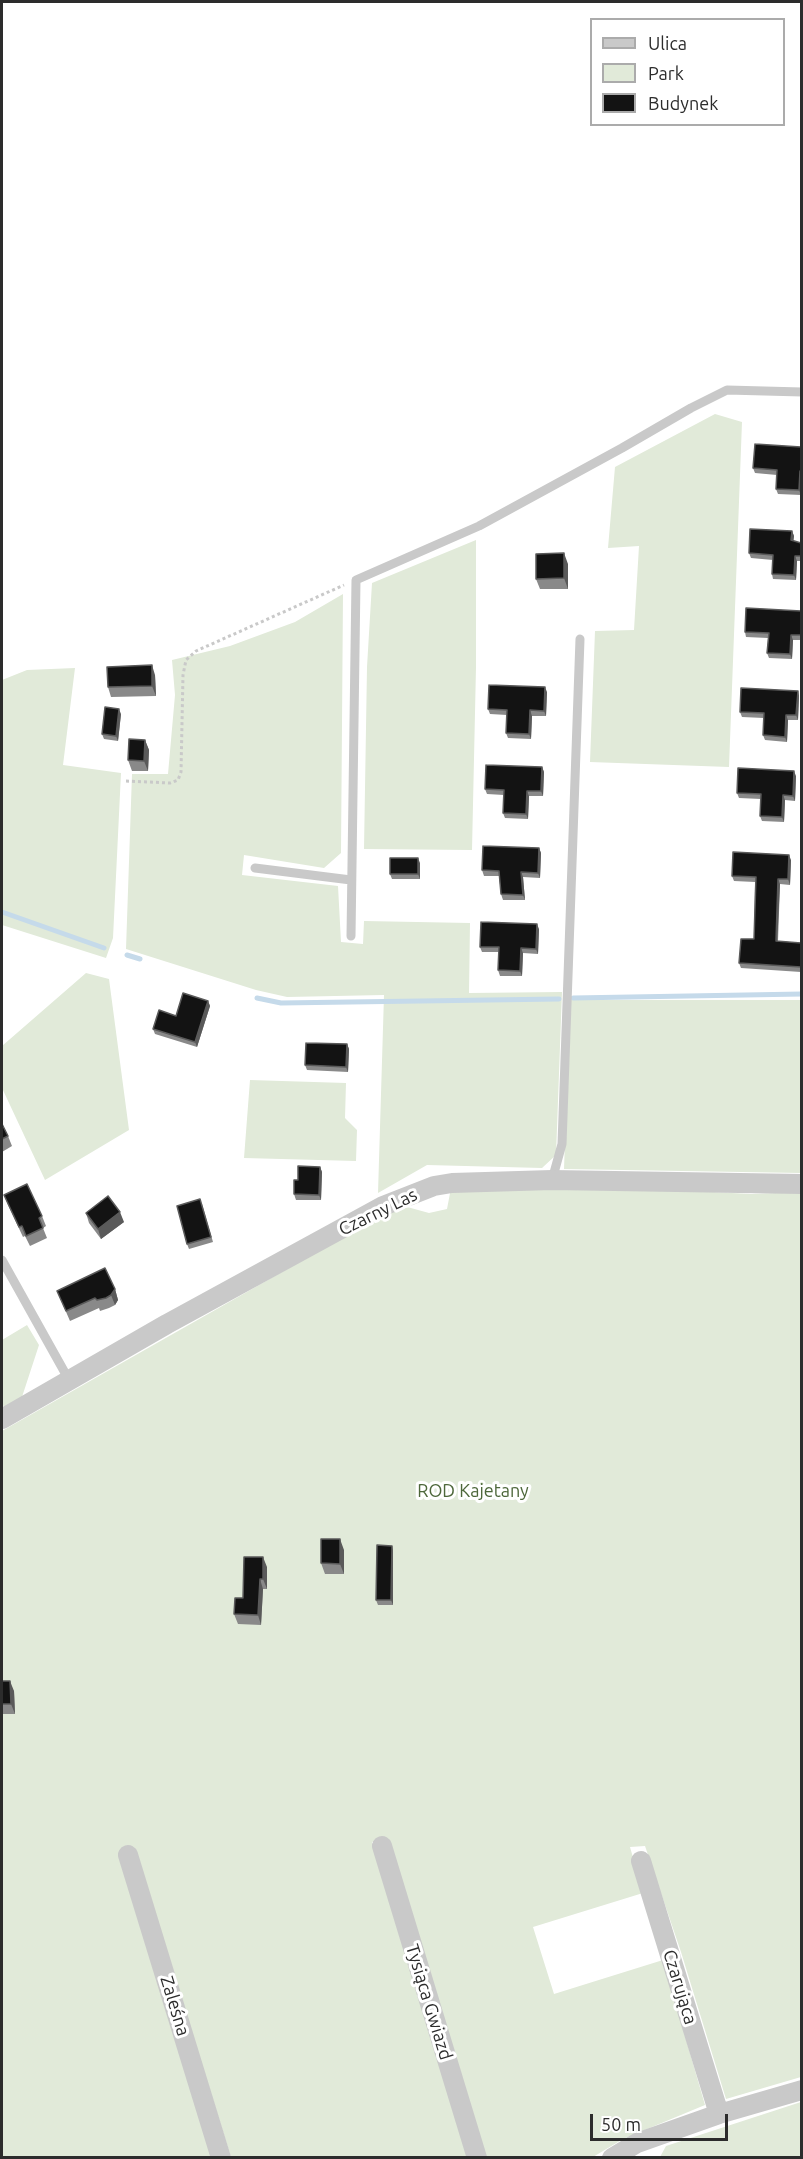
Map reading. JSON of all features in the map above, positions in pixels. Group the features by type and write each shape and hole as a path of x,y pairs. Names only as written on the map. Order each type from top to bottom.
{"street":[{"name":"Czarny Las","path":"2,1419 167,1324 383,1206 411,1194 452,1183 552,1180 801,1184"},
{"name":"Tysiąca Gwiazd","path":"382,1846 477,2157"},
{"name":"Zaleśna","path":"128,1855 221,2157"},
{"name":"Czarująca","path":"641,1861 719,2114"},
{"path":"612,2157 639,2150 719,2114 801,2090"}],"lane":[{"path":"351,936 356,580 479,526 727,390 801,392"},
{"path":"552,1180 562,1144 580,639"},
{"path":"255,868 351,880"},
{"path":"2,1260 69,1380"}],"path":[{"path":"126,781 170,783 178,780 181,772 183,675 186,660 196,651 356,580"}],"green space":[{"path":"715,414 742,422 729,767 590,762 595,631 634,630 639,546 608,548 615,467"},
{"path":"476,540 472,850 364,849 367,667 372,583"},
{"path":"343,594 341,853 324,868 244,855 242,875 338,886 341,942 363,944 364,921 470,923 469,993 562,992 556,1155 542,1168 427,1165 378,1193 384,995 287,997 256,990 126,949 132,774 168,774 175,695 172,660 230,646 295,622"},
{"path":"75,668 63,765 121,773 113,938 106,958 2,925 2,680 27,670"},
{"path":"86,973 109,979 129,1130 45,1180 2,1088 2,1046"},
{"path":"570,1000 801,1000 801,1173 564,1169"},
{"path":"250,1080 346,1083 345,1118 357,1130 356,1161 244,1158"},
{"name":"ROD Kajetany","path":"451,1188 673,1190 751,1194 801,1192 801,2077 726,2099 681,1952 645,1846 630,1847 643,1893 533,1927 554,1994 663,1960 705,2105 623,2139 593,2157 486,2157 388,1839 372,1842 470,2157 231,2157 135,1851 119,1852 211,2157 2,2157 2,1431 400,1205 429,1213 447,1209"},
{"path":"27,1325 39,1345 21,1400 5,1409 2,1403 2,1340"},
{"path":"801,2102 801,2157 660,2157 666,2146"}],"building":[{"path":"755,444 801,447 799,490 776,489 777,470 753,468"},
{"path":"750,529 792,531 791,540 801,543 801,556 795,556 794,575 772,574 773,555 749,553"},
{"path":"564,553 564,578 536,579 536,554"},
{"path":"746,608 801,611 801,635 791,635 790,654 767,653 769,633 745,632"},
{"path":"152,665 152,686 108,687 107,667"},
{"path":"489,685 545,687 544,711 530,710 529,734 506,733 507,710 488,709"},
{"path":"741,688 798,691 796,715 786,715 785,737 763,735 764,713 740,712"},
{"path":"105,707 119,709 116,736 102,734"},
{"path":"129,739 145,740 144,761 128,760"},
{"path":"486,765 542,767 541,791 527,791 526,814 503,813 504,790 485,789"},
{"path":"738,768 794,771 793,796 783,795 782,817 760,816 761,794 737,793"},
{"path":"483,846 539,848 538,873 521,872 523,895 501,894 499,871 482,870"},
{"path":"733,852 789,855 788,879 778,879 776,941 801,943 801,967 739,963 741,939 754,939 756,877 732,876"},
{"path":"390,858 418,858 418,874 390,874"},
{"path":"481,922 537,924 536,949 521,948 520,971 498,970 499,947 480,947"},
{"path":"183,993 208,1001 195,1042 153,1029 159,1010 176,1016"},
{"path":"306,1043 347,1044 346,1067 305,1065"},
{"path":"2,1124 8,1136 2,1139"},
{"path":"298,1166 320,1167 319,1195 294,1194 294,1180 298,1180"},
{"path":"27,1184 42,1216 39,1218 43,1228 26,1236 22,1226 19,1227 4,1195"},
{"path":"108,1196 120,1212 98,1229 86,1213"},
{"path":"200,1199 211,1237 187,1244 177,1206"},
{"path":"105,1268 115,1289 111,1295 97,1300 95,1298 66,1311 57,1291"},
{"path":"321,1539 340,1539 340,1564 321,1563"},
{"path":"377,1545 392,1546 391,1600 376,1600"},
{"path":"244,1557 263,1557 263,1579 260,1579 258,1615 234,1614 235,1598 243,1598"},
{"path":"2,1681 10,1681 11,1704 2,1704"}],"waterway":[{"path":"2,912 104,948"},
{"path":"127,955 140,959"},
{"path":"573,998 802,994"},
{"path":"257,998 281,1003 559,999"}]}
